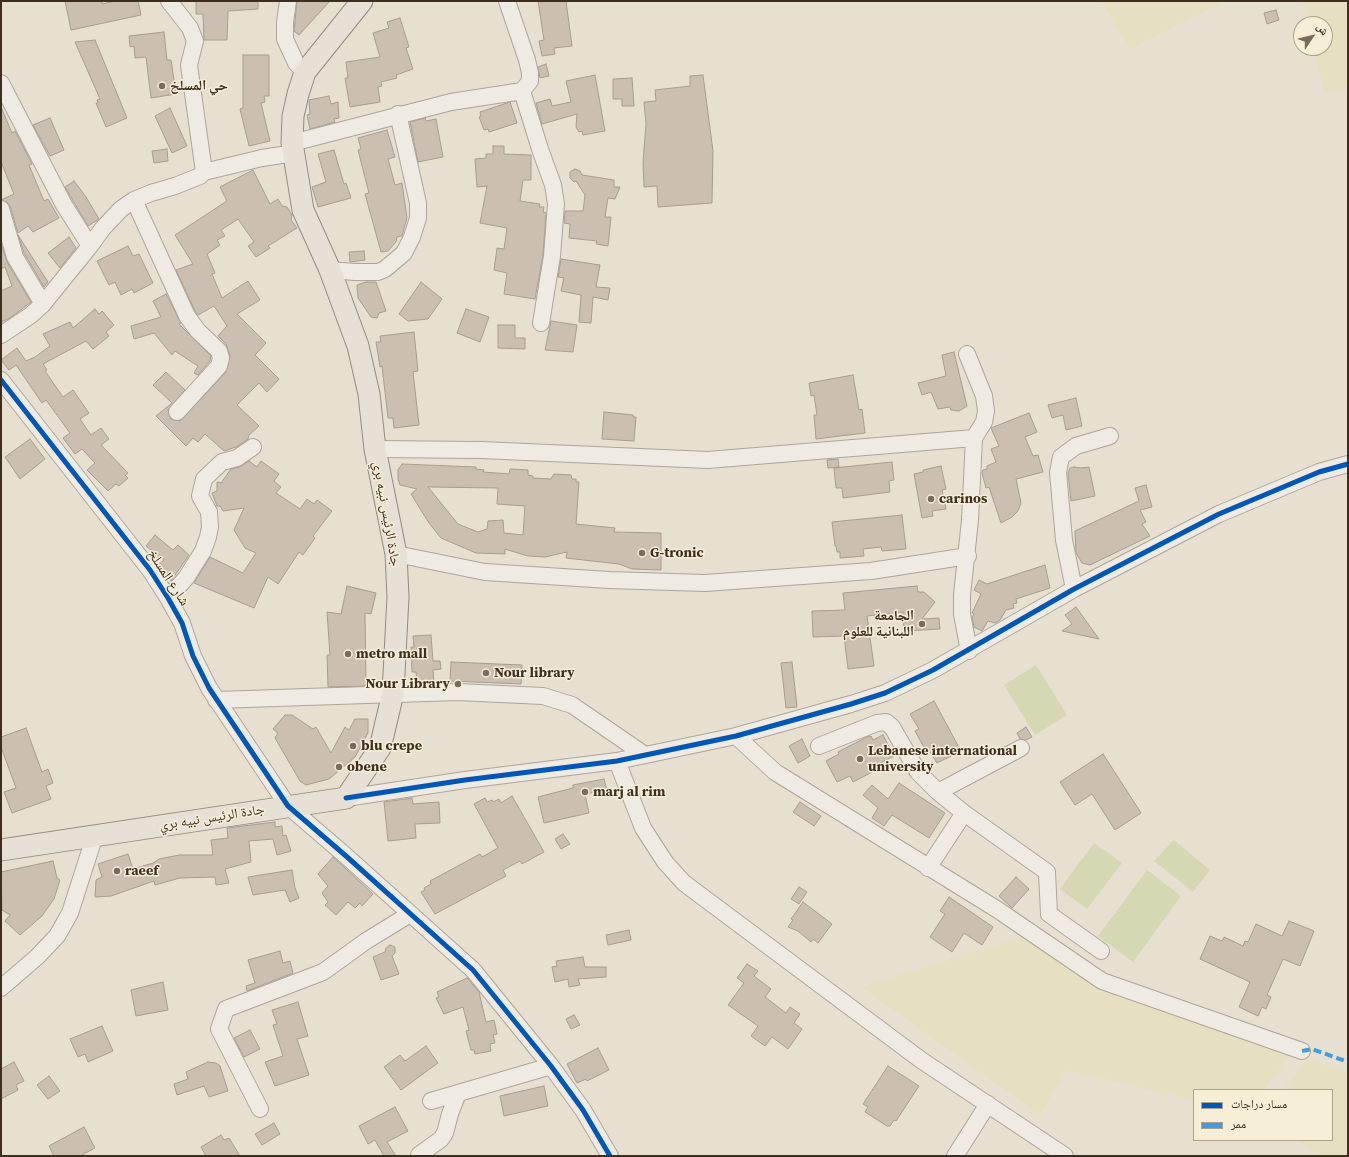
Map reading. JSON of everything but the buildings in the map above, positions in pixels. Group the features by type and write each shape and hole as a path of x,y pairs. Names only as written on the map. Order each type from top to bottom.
{"main road":[{"name":"جادة الرئيس نبيه بري","path":"1,850 346,798 380,748 393,693 398,597 396,554 375,449 369,394 358,346 330,270 303,210 293,148 293,116 305,72 362,1"}],"street":[{"path":"169,1 190,28 195,41 189,65 204,172"},
{"path":"288,1 285,22 285,39 296,63 305,72"},
{"path":"1,335 31,315 43,304 103,228 121,209 134,200 200,176 204,172 262,158 398,114 451,102 522,91 530,81 530,73 507,1"},
{"path":"1,83 64,204 90,246"},
{"path":"522,91 540,150 553,185 556,204 552,256 541,323"},
{"path":"330,270 378,272 385,269 404,253 412,237 418,218 418,203 398,114"},
{"path":"134,200 187,316 198,331 219,351 221,358 219,366 177,412"},
{"path":"1,209 15,257 43,304"},
{"path":"967,354 984,396 986,410 984,422 974,438 968,556 962,595 962,608 969,651"},
{"name":"شارع المسلخ","path":"1,380 131,546 168,598 182,623 193,656 216,700 288,806 473,970 551,1066 583,1110 610,1156"},
{"path":"1074,589 1064,540 1058,472 1061,457 1076,446 1110,436"},
{"path":"375,449 481,450 708,460 974,438"},
{"path":"168,598 186,578 203,551 208,537 210,527 209,512 200,496 204,479 222,462 237,458 253,447"},
{"path":"346,798 465,780 617,761 736,736 794,721 885,693 969,651 1074,589 1219,514 1319,472 1348,464"},
{"path":"396,554 485,572 609,580 706,583 872,571 968,556"},
{"path":"216,700 458,692 543,696 572,705 645,755"},
{"path":"819,746 877,723 886,722 892,727 918,772 938,792 964,813 1047,872 1049,914 1101,951"},
{"path":"736,736 775,772 998,910 1102,981 1302,1050"},
{"path":"938,792 1021,748"},
{"path":"617,761 632,804 643,828 665,862 684,883 921,1060 1065,1156"},
{"path":"928,868 964,813"},
{"path":"1,988 37,957 57,936 70,913 95,835"},
{"path":"260,1109 219,1029 226,1009 246,1000 323,972 366,941 410,914"},
{"path":"431,1101 551,1066"},
{"path":"419,1155 440,1139 445,1133 458,1093"},
{"path":"955,1156 988,1104"}],"shaded area":[{"path":"1101,1 1225,1 1130,49"},
{"path":"1302,1 1348,1 1348,89 1325,93 1315,56 1333,56 1333,16 1306,16"},
{"path":"1020,938 1289,1056 1265,1089 1193,1089 1193,1100 1067,1070 1040,1115 861,987"},
{"path":"1309,1059 1348,1073 1348,1156 1322,1156 1298,1141 1333,1141 1333,1089 1284,1089"}],"green space":[{"path":"1036,665 1067,715 1035,735 1004,685"},
{"path":"1174,840 1210,870 1193,892 1154,861"},
{"path":"1094,843 1122,863 1087,909 1060,889"},
{"path":"1147,870 1181,896 1133,962 1098,936"}],"marked path":[{"path":"1302,1051 1312,1049 1348,1062"}],"cycle path":[{"path":"1,380 150,570 182,623 193,656 209,688 288,806 473,970 551,1066 583,1110 610,1156"},
{"path":"346,798 465,780 617,761 736,736 885,693 933,670 1074,589 1219,514 1319,472 1348,464"}],"place":[{"name":"حي المسلخ","path":"162,86"},
{"name":"carinos","path":"931,499"},
{"name":"G-tronic","path":"642,553"},
{"name":"الجامعة اللبنانية للعلوم","path":"922,624"},
{"name":"metro mall","path":"348,654"},
{"name":"Nour library","path":"486,673"},
{"name":"Nour Library","path":"458,684"},
{"name":"blu crepe","path":"353,746"},
{"name":"Lebanese international university","path":"860,759"},
{"name":"obene","path":"339,767"},
{"name":"marj al rim","path":"585,792"},
{"name":"raeef","path":"117,871"}]}
